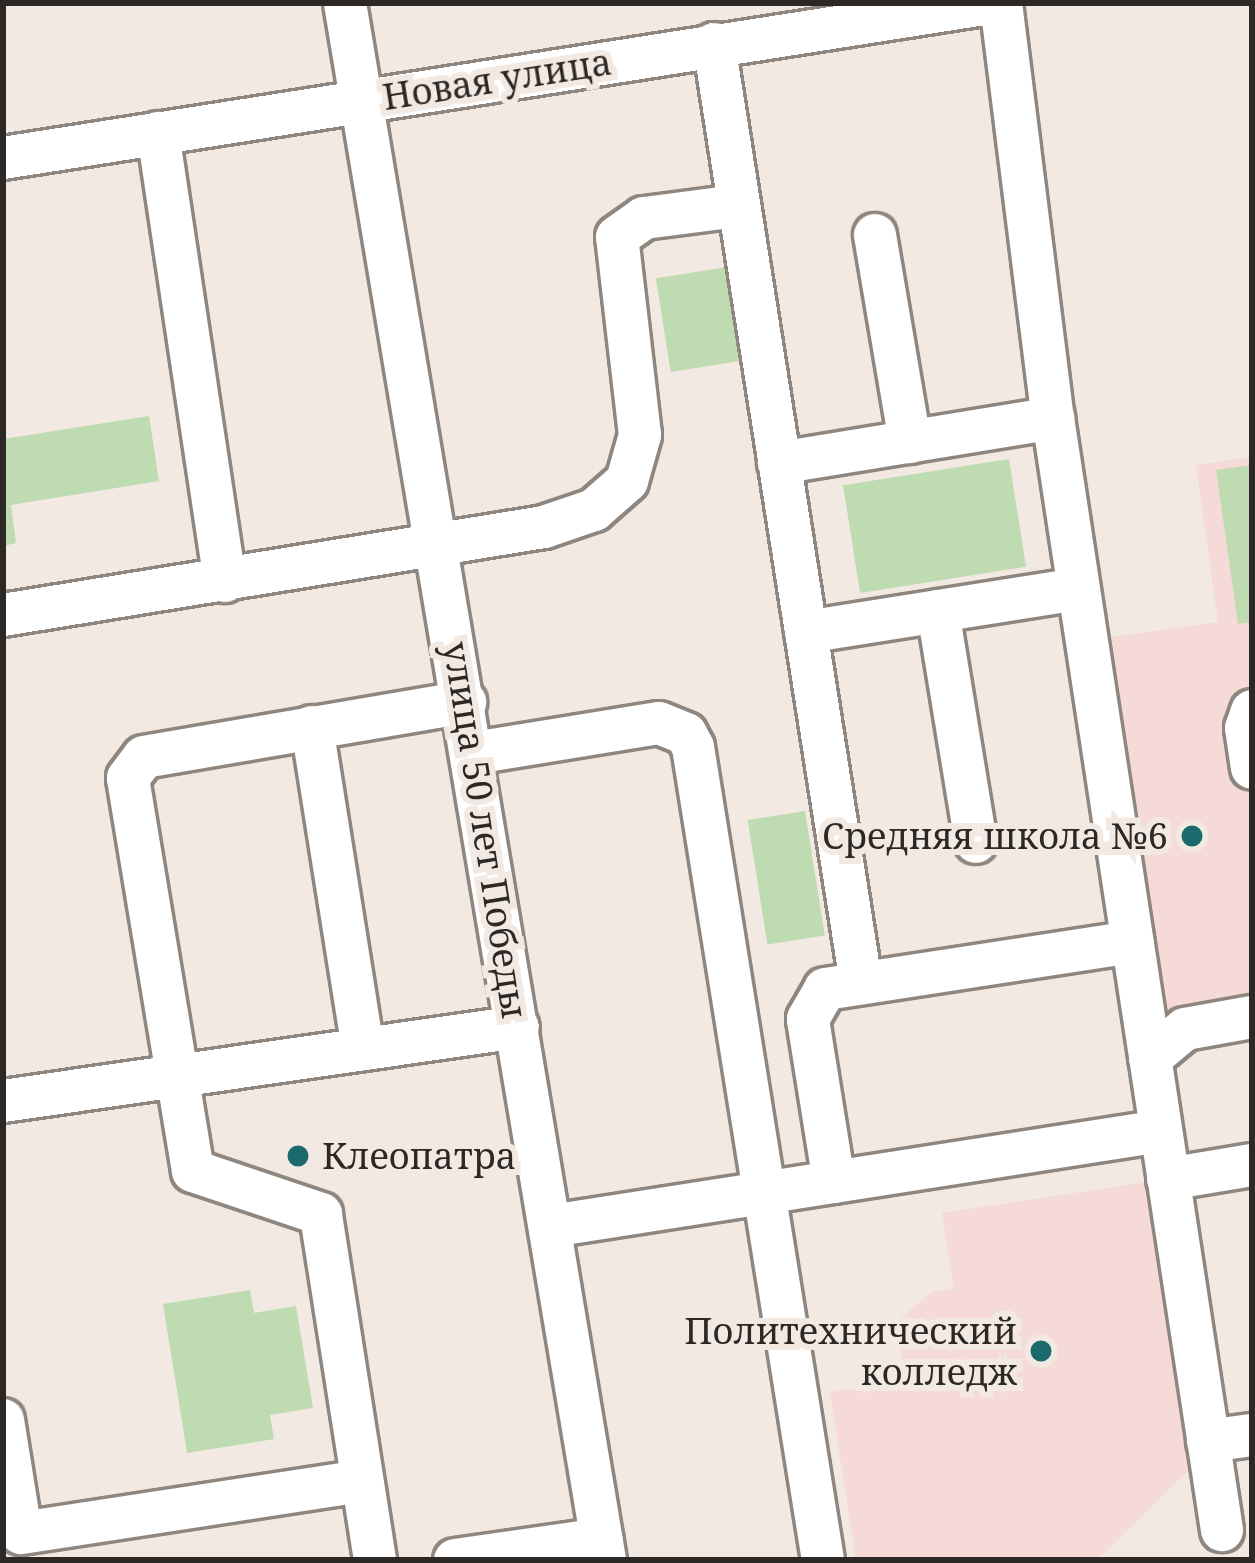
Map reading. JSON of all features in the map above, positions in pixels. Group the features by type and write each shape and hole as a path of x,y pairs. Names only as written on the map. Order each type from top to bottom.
{"street":[{"name":"улица 50 лет Победы","path":"346,3 368,100 603,1550"},
{"name":"Новая улица","path":"3,158 992,3"},
{"path":"1001,3 1053,418 1222,1530"},
{"path":"714,44 860,983"},
{"path":"158,134 224,580"},
{"path":"3,615 569,521 611,499 627,481 640,435 617,237 644,218 736,206"},
{"path":"875,235 910,442"},
{"path":"779,463 1053,418"},
{"path":"806,632 1078,589"},
{"path":"938,611 976,842"},
{"path":"375,1560 321,1214 193,1171 128,778 144,757 465,702"},
{"path":"1252,711 1252,768"},
{"path":"474,753 659,723 686,734 766,1192 823,1560"},
{"path":"312,728 363,1049"},
{"path":"833,1182 808,1019 825,989 1132,942"},
{"path":"1150,1058 1196,1025 1252,1017"},
{"path":"3,1101 518,1027"},
{"path":"551,1226 1161,1131"},
{"path":"1168,1179 1252,1165"},
{"path":"3,1420 23,1546 362,1481"},
{"path":"1208,1441 1252,1435"},
{"path":"455,1560 603,1550"}],"shaded area":[{"name":"Средняя школа №6","path":"1252,457 1252,1042 1183,1052 1162,1024 1104,648 1112,637 1218,622 1196,465"},
{"name":"Политехнический колледж","path":"1154,1181 1197,1462 1097,1560 856,1560 830,1392 905,1381 897,1321 932,1292 954,1289 942,1213"}],"green space":[{"path":"727,267 742,361 671,372 656,278"},
{"path":"149,416 159,481 11,505 16,543 3,546 3,439"},
{"path":"1009,459 1026,567 860,593 843,485"},
{"path":"1252,465 1252,622 1238,624 1216,470"},
{"path":"805,811 825,935 767,945 748,820"},
{"path":"250,1290 254,1313 296,1306 313,1408 270,1415 274,1439 187,1453 163,1304"}],"place":[{"name":"Средняя школа №6","path":"1192,836"},
{"name":"Клеопатра","path":"298,1156"},
{"name":"Политехнический колледж","path":"1041,1351"}]}
